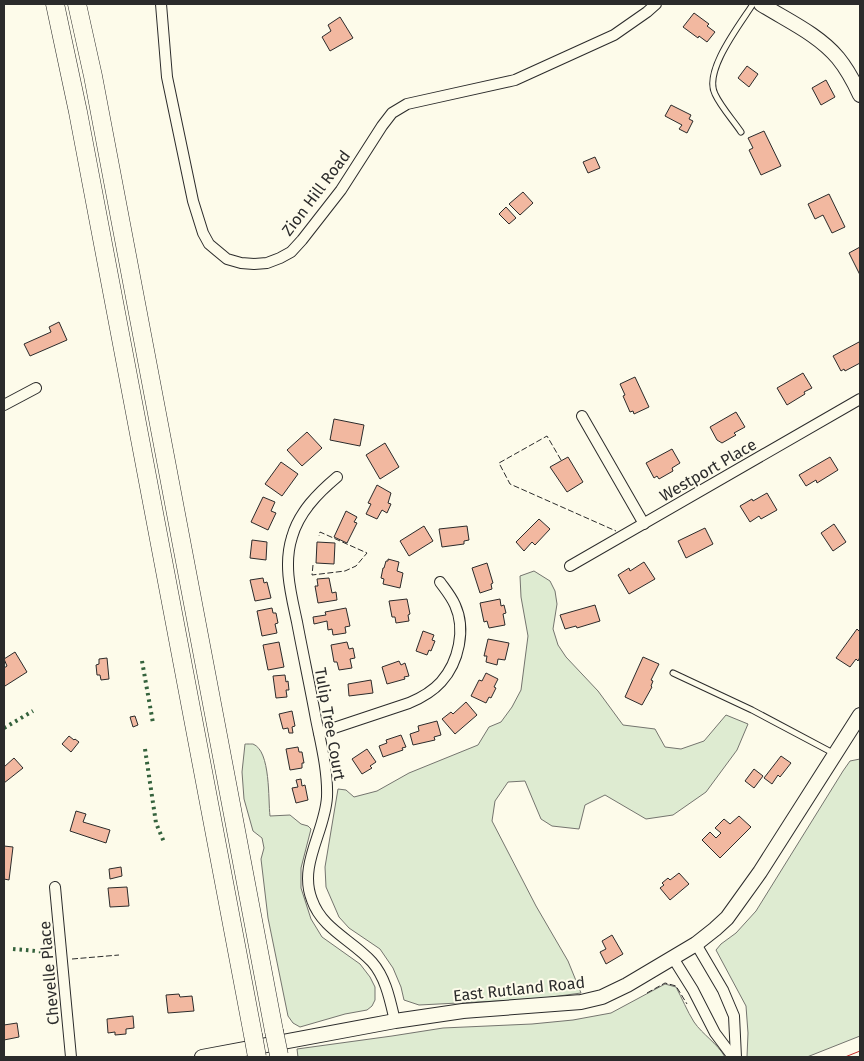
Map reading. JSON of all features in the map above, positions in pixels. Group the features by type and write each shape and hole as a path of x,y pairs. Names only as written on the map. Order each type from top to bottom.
{"highway":[{"path":"55,4 76,102 257,1057"},
{"path":"77,4 93,76 279,1056"}],"main road":[{"path":"761,4 830,49 846,69 860,95"},
{"name":"East Rutland Road","path":"202,1057 395,1021 462,1012 581,1002 602,997 627,985 696,944 715,929 740,901 860,716"}],"street":[{"name":"Zion Hill Road","path":"161,4 167,77 193,202 203,233 209,244 227,259 254,264 267,263 280,258 291,252 302,240 340,190 392,113 407,104 515,80 614,35 656,4"},
{"path":"4,405 36,388"},
{"name":"Westport Place","path":"570,566 860,399"},
{"path":"582,416 644,524"},
{"name":"Tulip Tree Court","path":"337,477 316,497 298,521 292,535 287,562 291,596 325,766 327,797 325,811 308,870 311,899 318,913 328,924 372,962 386,986 395,1021"},
{"path":"319,733 421,698 441,682 454,660 459,646 460,632 455,604 440,582"},
{"name":"Chevelle Place","path":"55,887 71,1057"},
{"path":"696,944 723,990 734,1016 734,1057"},
{"path":"672,958 693,990 715,1033 734,1057"}],"lane":[{"path":"741,132 714,92 712,82 720,56 754,4"},
{"path":"673,674 752,710 836,755"}],"green space":[{"path":"534,571 550,581 555,591 557,604 553,629 558,645 566,657 598,691 623,725 655,729 665,747 681,749 704,741 726,715 748,724 737,750 706,792 673,815 646,819 605,795 585,805 579,829 552,826 541,819 525,781 508,782 495,801 492,821 536,906 568,961 581,993 537,999 419,1005 404,1000 393,968 380,949 349,928 339,917 326,887 325,867 338,789 346,790 354,797 377,791 409,773 478,745 489,727 501,722 521,690 528,636 521,597 520,576"},
{"path":"245,744 253,744 259,748 263,756 268,777 270,816 290,815 311,829 301,868 301,888 311,919 322,937 360,964 370,977 375,987 375,1000 367,1010 345,1014 300,1027 293,1023 288,1016 268,918 261,859 264,848 262,838 253,831 244,799 242,772"},
{"path":"860,759 860,1036 807,1057 747,1057 746,1006 716,950 736,933 756,911 843,771 850,761"},
{"path":"665,984 676,987 694,1022 725,1057 298,1057 297,1049 443,1028 532,1024 573,1020 611,1013"}],"building":[{"path":"694,13 709,24 707,26 715,32 707,42 683,27"},
{"path":"340,17 353,38 330,51 322,37 331,31 328,25"},
{"path":"747,66 758,74 749,87 738,78"},
{"path":"826,80 835,97 821,105 812,88"},
{"path":"671,105 691,115 689,119 693,121 687,133 679,129 682,125 665,116"},
{"path":"764,131 781,166 761,175 749,150 753,148 748,138"},
{"path":"595,157 600,168 588,173 583,162"},
{"path":"523,192 533,203 520,215 509,204"},
{"path":"829,194 845,227 832,233 823,215 815,219 808,204"},
{"path":"506,207 516,218 509,224 499,214"},
{"path":"860,247 860,275 849,253"},
{"path":"59,322 67,340 30,356 24,344 51,332 49,327"},
{"path":"859,342 860,363 845,371 844,369 841,371 833,356"},
{"path":"803,373 812,388 787,405 777,388"},
{"path":"635,377 649,407 634,414 633,411 630,412 620,384"},
{"path":"736,412 745,427 722,443 717,440 710,427"},
{"path":"334,419 364,425 360,446 330,440"},
{"path":"307,432 322,448 302,466 287,450"},
{"path":"385,443 399,467 380,479 366,455"},
{"path":"672,449 680,463 672,468 673,471 659,479 657,476 654,478 646,463"},
{"path":"568,457 583,482 567,492 550,467"},
{"path":"830,457 838,470 817,483 816,480 806,486 799,475"},
{"path":"281,462 298,474 282,496 265,484"},
{"path":"377,485 391,493 388,503 391,504 387,513 382,510 377,519 366,514 371,504 368,503"},
{"path":"767,493 777,510 761,519 759,516 750,522 740,506"},
{"path":"263,497 275,502 271,511 276,513 268,530 251,522"},
{"path":"346,511 357,517 354,522 357,523 347,543 334,537"},
{"path":"539,519 550,529 535,545 532,542 524,551 516,542"},
{"path":"834,524 846,542 833,551 821,533"},
{"path":"424,526 433,541 409,556 400,541"},
{"path":"467,526 469,540 464,541 464,544 442,547 439,529"},
{"path":"705,528 713,544 686,558 678,541"},
{"path":"252,540 267,542 266,560 250,558"},
{"path":"317,542 335,543 334,564 316,563"},
{"path":"388,559 399,562 397,571 403,573 400,588 383,584 384,579 381,578 383,568"},
{"path":"644,562 655,579 629,594 618,575 629,568 630,571"},
{"path":"487,563 493,583 491,584 492,589 480,593 472,568"},
{"path":"263,578 264,583 267,582 271,598 255,601 250,580"},
{"path":"329,578 332,593 336,592 337,600 318,603 315,586 318,586 317,579"},
{"path":"407,599 410,614 408,615 409,621 396,623 395,617 392,617 389,601"},
{"path":"500,599 501,606 504,605 506,613 503,614 505,625 489,628 487,621 484,622 480,603"},
{"path":"595,605 600,621 577,628 576,626 565,629 560,615"},
{"path":"272,608 273,613 276,613 278,623 275,624 277,633 262,636 257,611"},
{"path":"346,608 350,626 345,627 346,633 333,635 332,629 328,630 327,621 314,624 313,617 326,615 325,612"},
{"path":"857,629 860,632 860,657 850,667 836,658"},
{"path":"423,631 434,635 432,640 435,641 427,655 416,651"},
{"path":"488,639 509,643 505,660 498,659 497,665 486,662 487,656 484,656"},
{"path":"279,642 284,667 268,670 263,645"},
{"path":"347,642 349,649 353,648 355,658 350,659 352,668 339,670 337,662 334,662 331,645"},
{"path":"15,652 27,672 5,686 4,668 7,666 4,659"},
{"path":"643,657 659,664 651,680 653,681 652,687 642,705 625,697"},
{"path":"107,658 109,679 101,680 100,675 97,675 96,665 99,664 99,659"},
{"path":"399,661 401,665 405,663 409,676 387,684 382,667"},
{"path":"486,673 498,679 491,698 489,697 486,703 471,696 479,680 482,681"},
{"path":"285,675 289,690 286,690 287,697 276,698 273,676"},
{"path":"371,680 373,693 349,696 348,684"},
{"path":"466,702 477,715 455,734 442,719 451,712 453,714"},
{"path":"292,711 295,726 292,727 293,733 289,733 288,728 283,729 279,714"},
{"path":"135,716 138,725 133,727 130,717"},
{"path":"437,721 441,735 434,737 435,740 413,745 410,734 419,731 418,726"},
{"path":"401,735 406,747 402,748 403,750 383,757 379,746 387,743 386,740"},
{"path":"69,736 79,742 71,752 62,744"},
{"path":"298,747 299,752 302,752 304,763 302,763 302,768 290,770 286,749"},
{"path":"367,749 376,762 370,766 372,768 362,774 352,759"},
{"path":"781,756 791,763 780,777 778,775 772,784 764,778"},
{"path":"14,758 23,768 4,783 4,767"},
{"path":"754,769 763,776 754,788 745,781"},
{"path":"301,779 302,786 305,785 308,800 296,803 292,788 298,787 296,780"},
{"path":"76,811 86,814 83,822 110,830 106,843 70,831"},
{"path":"739,816 751,827 720,858 702,840 710,832 716,838 721,833 715,828 724,819 730,824"},
{"path":"4,846 13,847 9,880 4,879"},
{"path":"121,867 122,876 110,879 109,869"},
{"path":"679,873 689,884 670,900 660,888 664,885 662,883 668,878 670,880"},
{"path":"127,887 129,906 110,907 108,888"},
{"path":"612,935 623,954 606,964 600,952 606,949 602,941"},
{"path":"179,994 180,997 192,996 194,1011 168,1013 166,995"},
{"path":"133,1016 134,1028 126,1029 126,1034 115,1035 115,1032 108,1033 107,1019"},
{"path":"17,1023 19,1037 4,1040 4,1025"}],"hedge":[{"path":"142,661 153,723"},
{"path":"4,728 33,711"},
{"path":"145,749 156,823 164,842"},
{"path":"13,949 48,952"}],"fence":[{"path":"561,460 547,436 499,463 510,484 616,531"},
{"path":"313,565 312,575 345,571 356,566 367,553 320,532 319,536"},
{"path":"72,959 119,955"},
{"path":"647,993 665,983 676,986 687,1004"}],"power":[{"path":"845,1057 860,1051"}]}
